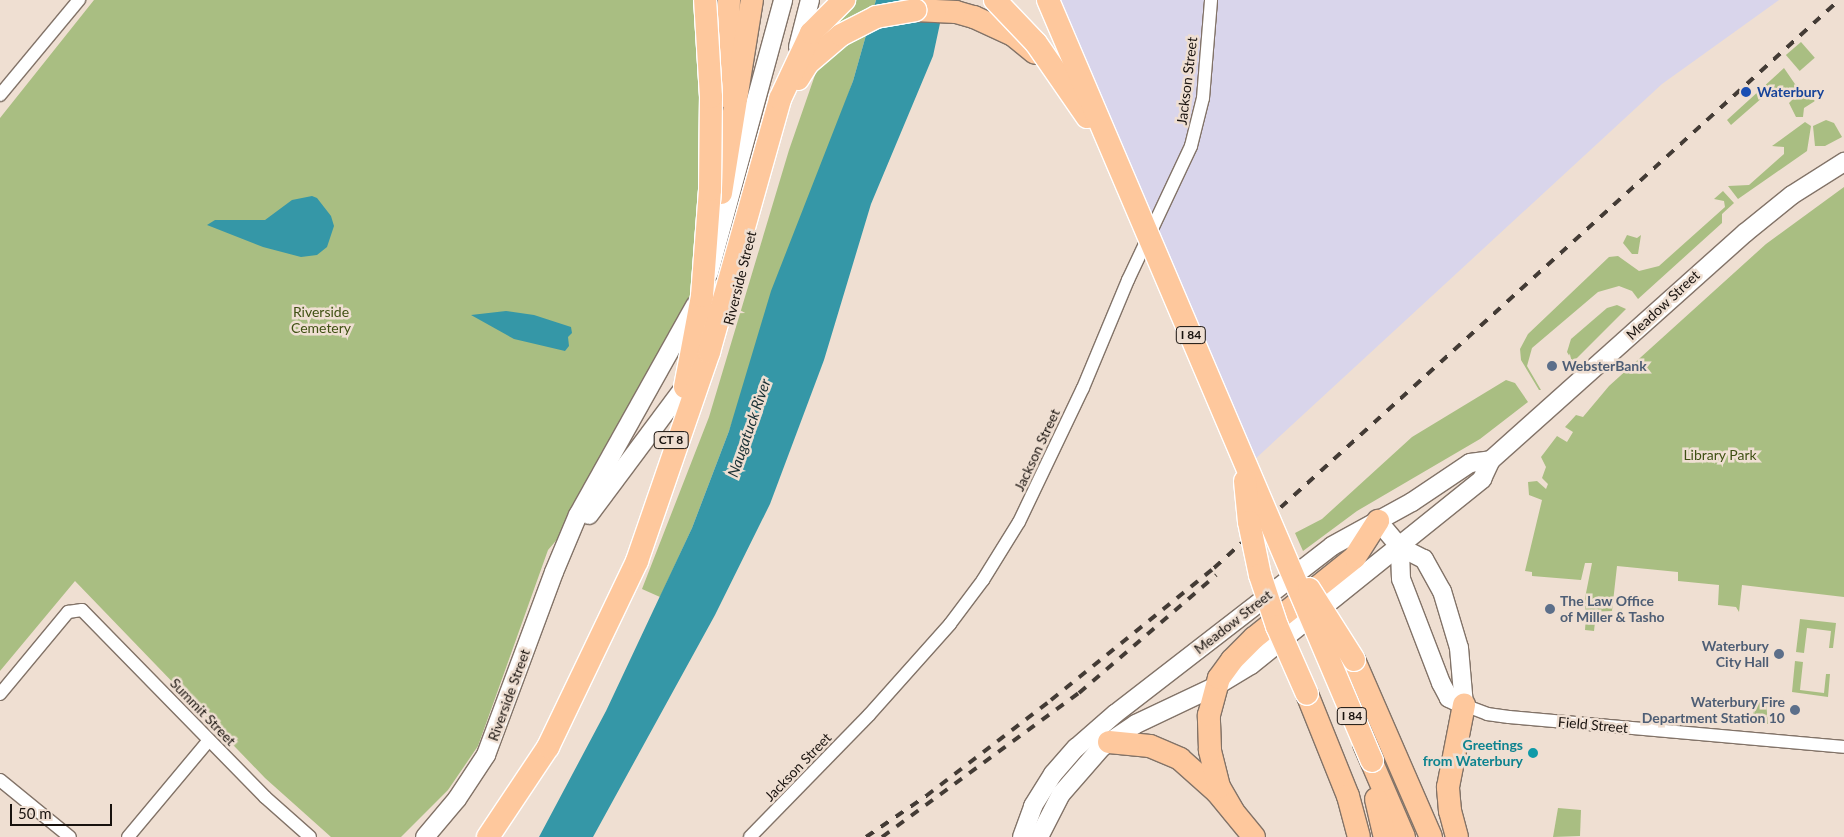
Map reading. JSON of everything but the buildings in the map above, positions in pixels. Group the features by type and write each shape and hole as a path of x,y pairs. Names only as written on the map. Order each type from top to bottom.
{"highway":[{"name":"CT 8","path":"480,837 539,753 591,659 633,562 655,498 693,347 703,287 710,190 709,53 704,0"},
{"path":"709,53 710,0"},
{"name":"CT 8","path":"488,837 548,747 617,605 660,498 694,400 721,193 730,0"},
{"path":"721,193 752,0"},
{"path":"694,400 784,90 811,33 844,0"},
{"path":"995,0 1036,43 1116,161"},
{"name":"I 84","path":"1048,0 1403,837"},
{"path":"591,659 643,556 680,459 715,354 786,103 808,63 824,47 858,25 896,12 936,9 974,17 1013,35 1032,49 1049,68 1116,161"},
{"name":"I 84","path":"1116,161 1242,453 1403,837"},
{"path":"1242,453 1249,522 1260,575 1277,626 1348,796 1359,837"},
{"path":"1233,811 1219,787 1210,750 1209,716 1216,686 1238,653 1355,557 1378,521"},
{"path":"1284,554 1354,660 1431,837"},
{"path":"1457,837 1450,811 1448,787 1464,705"},
{"path":"1109,742 1150,746 1174,755 1206,780 1254,837"},
{"path":"1372,761 1385,837"}],"main road":[{"name":"Riverside Street","path":"425,837 457,799 486,755 568,540 588,495 683,330 708,276 783,0"},
{"name":"Riverside Street","path":"568,540 726,333 810,0"},
{"name":"Meadow Street","path":"1038,837 1052,808 1071,780 1109,742 1136,724 1216,686 1264,656 1482,479 1491,460 1745,233 1792,194 1844,162"},
{"name":"Meadow Street","path":"1022,837 1033,806 1053,774 1091,734 1325,551 1378,521 1470,463 1491,460"},
{"path":"1378,521 1400,547 1424,559 1447,602 1460,648 1464,705"},
{"name":"Field Street","path":"1400,547 1401,579 1443,690 1449,698 1464,705"}],"street":[{"path":"0,95 79,0"},
{"name":"Jackson Street","path":"750,837 869,715 950,624 988,572 1019,522 1083,388 1128,280 1191,146 1203,98 1211,0"},
{"name":"Summit Street","path":"0,694 68,612 76,608 86,613 209,740 310,837"},
{"name":"Field Street","path":"1464,705 1487,714 1509,718 1844,747"},
{"path":"128,837 209,740"},
{"path":"0,780 70,837"}],"shaded area":[{"path":"1055,0 1779,0 1662,84 1253,461"}],"green space":[{"name":"Riverside Cemetery","path":"94,0 698,0 710,66 691,326 578,515 548,550 478,746 448,790 401,837 331,837 265,778 75,581 0,671 0,118"},
{"path":"841,0 876,0 853,81 729,431 692,528 660,597 642,589 709,417 789,150"},
{"path":"1801,42 1815,58 1800,71 1786,55"},
{"path":"1784,68 1797,87 1785,97 1763,97 1731,125 1727,120"},
{"path":"1803,89 1815,101 1804,108 1803,117 1796,117 1789,103"},
{"path":"1826,120 1834,123 1842,137 1825,146 1815,146 1813,126"},
{"path":"1805,122 1811,126 1807,151 1738,199 1728,186 1749,185 1784,154 1784,147 1772,146"},
{"name":"Library Park","path":"1844,187 1844,597 1742,585 1739,612 1736,607 1718,605 1719,585 1678,581 1678,572 1617,566 1612,611 1586,612 1584,603 1592,563 1585,563 1581,580 1532,576 1532,572 1525,571 1542,500 1529,495 1528,482 1537,481 1546,489 1548,484 1542,478 1546,467 1541,457 1557,436 1567,442 1573,432 1565,427 1576,415 1583,417 1609,386 1766,244"},
{"path":"1723,191 1734,203 1722,214 1722,223 1638,299 1632,291 1619,286 1598,292 1532,348 1527,366 1541,390 1539,390 1521,360 1520,349 1528,334 1609,257 1618,256 1639,271 1659,266 1725,207 1724,201 1714,199"},
{"path":"1627,235 1637,238 1641,235 1638,254 1632,254 1623,243"},
{"path":"1617,305 1626,309 1573,362 1567,352 1571,339 1607,308"},
{"path":"1506,380 1515,383 1528,402 1480,439 1357,511 1303,551 1295,533 1322,519 1412,437"},
{"path":"1607,615 1606,622 1595,622 1594,631 1585,630 1586,616"},
{"path":"1800,619 1836,623 1833,648 1829,648 1831,631 1807,628 1804,653 1796,652"},
{"path":"1795,661 1803,662 1800,690 1824,693 1826,674 1830,674 1828,697 1792,692"},
{"path":"1755,701 1766,702 1768,724 1752,723"},
{"path":"1558,808 1581,810 1580,836 1553,837"}],"water":[{"name":"Naugatuck River","path":"876,0 945,0 933,56 871,204 824,360 770,504 715,615 593,837 539,837 606,711 692,528 729,431 771,291 853,81"},
{"path":"312,196 317,198 331,216 334,226 327,247 317,255 301,257 263,247 207,225 215,220 265,220 292,200"},
{"path":"506,311 534,315 571,327 572,333 568,337 569,346 565,351 514,339 471,315"}],"railway":[{"path":"866,837 926,796 1051,700 1214,568 1839,0"},
{"path":"882,837 1079,693 1216,575"}],"place":[{"name":"Waterbury","path":"1746,92"},
{"name":"WebsterBank","path":"1552,366"},
{"name":"The Law Office of Miller & Tasho","path":"1550,609"},
{"name":"Waterbury City Hall","path":"1779,654"},
{"name":"Waterbury Fire Department Station 10","path":"1795,710"},
{"name":"Greetings from Waterbury","path":"1533,753"}]}
